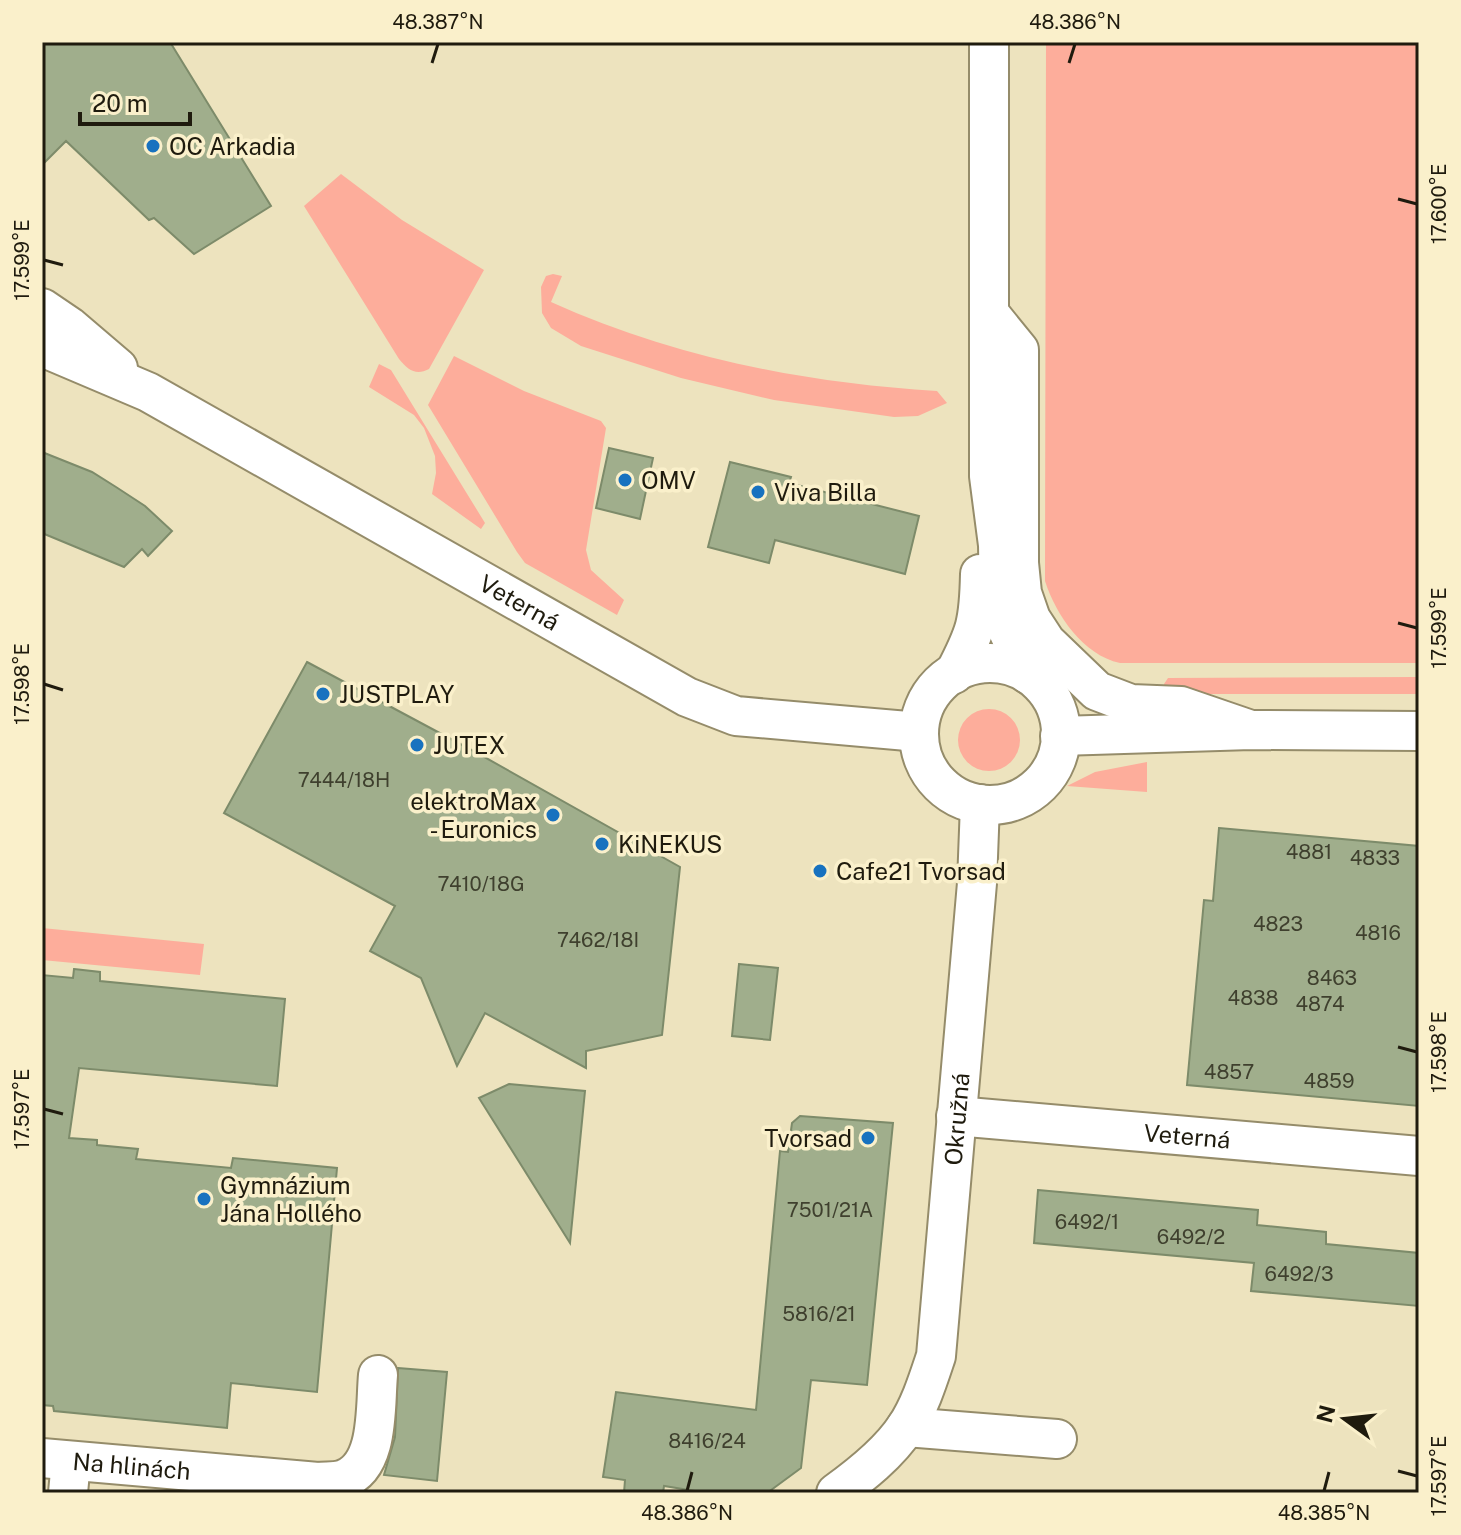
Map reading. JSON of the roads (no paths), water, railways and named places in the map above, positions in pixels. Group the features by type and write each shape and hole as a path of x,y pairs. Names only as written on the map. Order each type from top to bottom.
{"street":[{"path":"989,42 989,476 998,545 1002,618 1028,674"},
{"name":"Veterná","path":"42,308 70,327 148,392"},
{"path":"989,313 1019,350 1019,563 1022,593 1031,619 1046,642 1097,691 1131,704 1181,706 1251,730"},
{"name":"Veterná","path":"42,347 148,392 687,697 736,716 919,732"},
{"path":"954,674 978,621 979,546 989,476"},
{"path":"987,663 1007,665 1028,674 1053,703 1059,719 1060,736 1055,762 1030,792 1006,803 980,804 951,793 935,780 925,762 919,732 929,698 954,674 964,668 987,663"},
{"path":"1060,736 1251,730 1419,731"},
{"name":"Okružná","path":"836,1493 877,1460 906,1427 936,1356 977,883 980,804"},
{"name":"Veterná","path":"956,1116 1419,1156"},
{"name":"Na hlinách","path":"60,1471 318,1482 347,1486 370,1453 378,1375"},
{"path":"906,1427 1057,1439"}],"place":[{"name":"OC Arkadia","path":"153,146"},
{"name":"OMV","path":"625,480"},
{"name":"Viva Billa","path":"758,492"},
{"name":"JUSTPLAY","path":"323,694"},
{"name":"JUTEX","path":"417,745"},
{"name":"elektroMax - Euronics","path":"553,815"},
{"name":"KiNEKUS","path":"602,844"},
{"name":"Cafe21 Tvorsad","path":"820,871"},
{"name":"Tvorsad","path":"868,1138"},
{"name":"Gymnázium Jána Hollého","path":"204,1199"}]}
